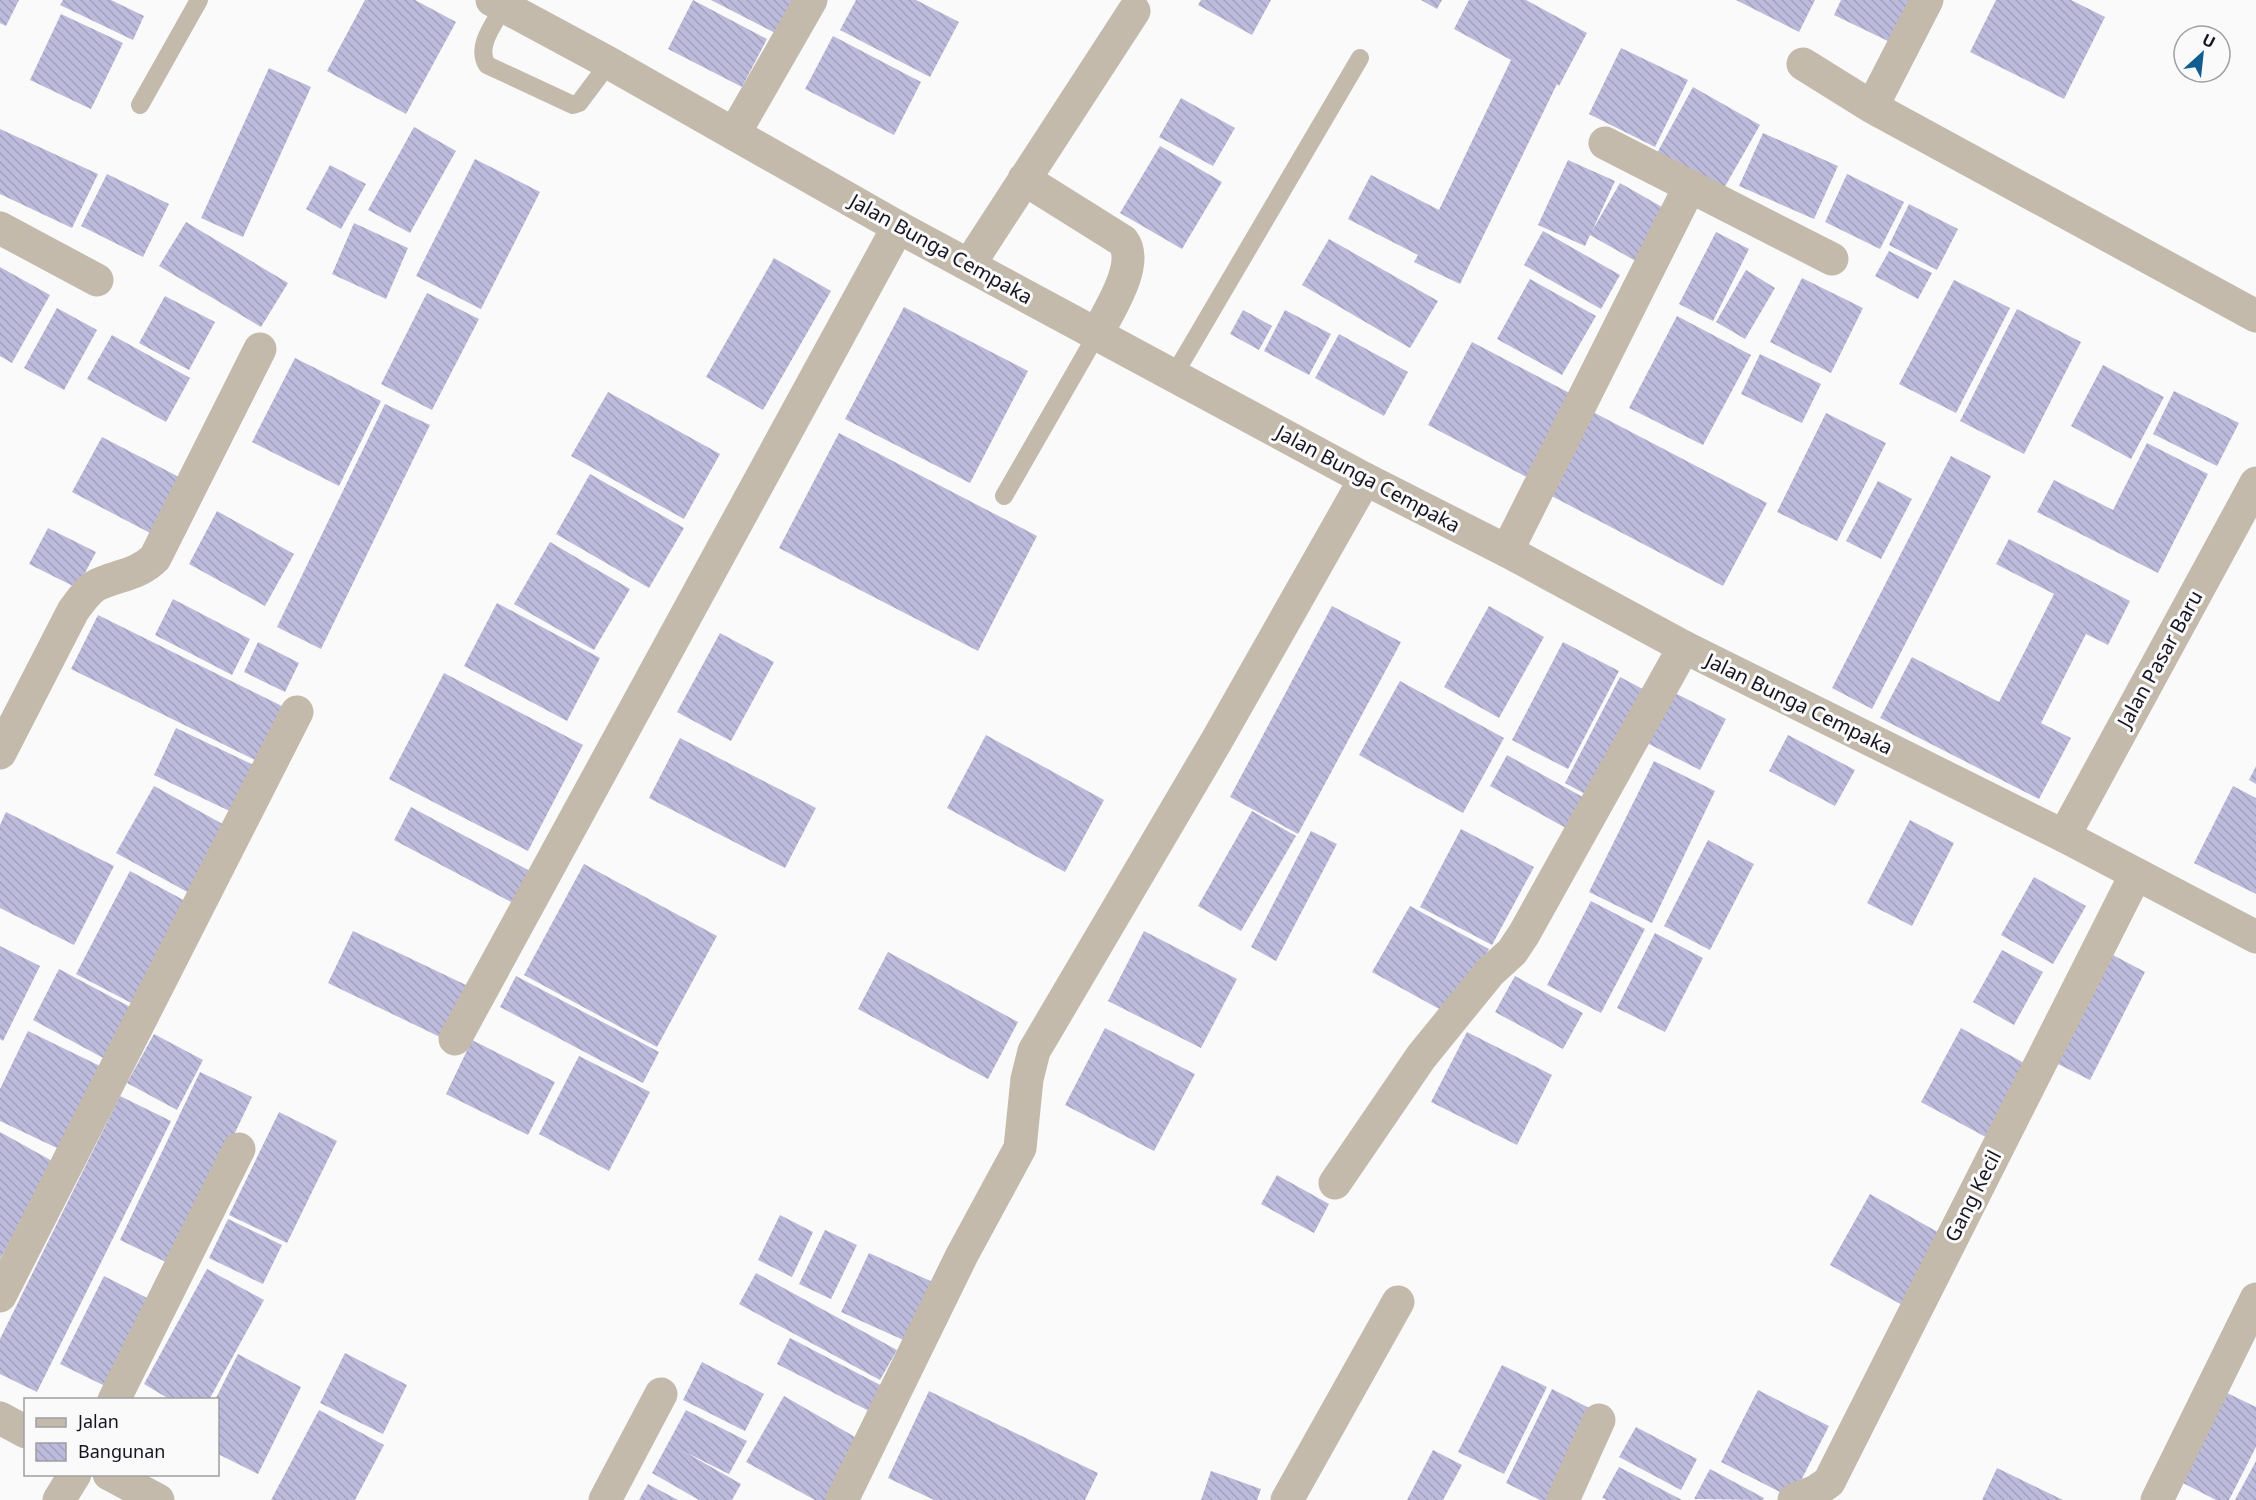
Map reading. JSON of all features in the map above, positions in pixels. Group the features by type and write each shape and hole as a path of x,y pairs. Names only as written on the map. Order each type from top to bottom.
{"street":[{"path":"734,134 812,0"},
{"path":"1872,106 1927,0"},
{"name":"Jalan Bunga Cempaka","path":"498,3 609,63 898,227 1365,479 1507,551 1684,647 2064,836 2256,937"},
{"path":"969,265 1134,11"},
{"path":"1803,64 1872,106 2256,316"},
{"path":"1605,143 1832,258"},
{"path":"1024,179 1123,241 1129,248 1130,257 1121,286 1097,334"},
{"path":"1507,551 1690,186"},
{"path":"455,1039 898,227"},
{"path":"0,228 97,280"},
{"path":"0,753 73,611 83,598 93,588 133,574 155,558 260,349"},
{"path":"842,1500 962,1255 1020,1148 1027,1079 1034,1051 1223,729 1365,479"},
{"name":"Jalan Pasar Baru","path":"2064,836 2256,483"},
{"path":"1335,1183 1421,1057 1524,934 1684,647"},
{"path":"0,1296 297,712"},
{"name":"Gang Kecil","path":"1794,1500 1816,1491 1828,1482 2136,874"},
{"path":"115,1398 238,1149"},
{"path":"1287,1500 1398,1302"},
{"path":"2157,1500 2251,1319"},
{"path":"605,1500 661,1394"},
{"path":"0,1418 24,1431"},
{"path":"1563,1500 1599,1420"},
{"path":"59,1500 74,1476"},
{"path":"113,1476 158,1500"}],"lane":[{"path":"140,105 200,0"},
{"path":"498,3 482,49 482,57 487,64 573,105 579,104 609,63"},
{"path":"1174,375 1359,58"},
{"path":"1004,496 1097,334"}],"building":[{"path":"0,0 19,0 6,26 0,23"},
{"path":"63,0 111,0 144,16 133,40 60,5"},
{"path":"365,0 415,0 456,22 406,114 327,71"},
{"path":"693,0 767,39 742,87 668,49"},
{"path":"711,0 797,0 779,35"},
{"path":"856,0 916,0 959,22 930,77 840,30"},
{"path":"1201,0 1271,0 1252,35 1198,5"},
{"path":"1421,0 1442,0 1437,9"},
{"path":"1469,0 1526,0 1587,33 1559,86 1557,84 1460,284 1414,262 1418,255 1348,219 1371,175 1439,210 1511,60 1454,29"},
{"path":"1736,0 1815,0 1799,32"},
{"path":"1841,0 1913,0 1892,43 1834,15"},
{"path":"1996,0 2071,0 2105,17 2064,99 1970,52"},
{"path":"61,14 123,43 91,109 30,80"},
{"path":"833,36 921,82 894,135 805,89"},
{"path":"1621,48 1688,80 1655,147 1589,114"},
{"path":"269,68 311,87 243,237 201,218"},
{"path":"1693,87 1760,125 1723,190 1657,153"},
{"path":"1181,98 1235,128 1213,166 1159,137"},
{"path":"414,127 456,151 410,233 368,210"},
{"path":"0,129 98,174 72,228 0,194"},
{"path":"1763,133 1838,166 1814,219 1739,186"},
{"path":"1160,146 1222,182 1182,249 1120,213"},
{"path":"475,159 540,192 481,309 416,276"},
{"path":"1568,160 1615,181 1592,231 1620,183 1669,211 1639,263 1590,235 1585,246 1538,225"},
{"path":"330,165 366,184 341,229 306,209"},
{"path":"107,174 169,204 143,257 81,226"},
{"path":"1847,174 1904,202 1880,249 1825,222"},
{"path":"1909,204 1958,229 1937,270 1889,245"},
{"path":"186,222 288,283 261,327 159,266"},
{"path":"354,223 408,248 386,299 332,274"},
{"path":"1543,231 1620,275 1601,309 1524,265"},
{"path":"1716,232 1749,249 1713,321 1679,304"},
{"path":"1329,239 1438,301 1410,348 1302,285"},
{"path":"1889,251 1932,273 1918,299 1875,276"},
{"path":"774,258 831,291 763,410 706,377"},
{"path":"0,267 50,295 12,363 0,356"},
{"path":"1746,270 1775,288 1745,339 1716,322"},
{"path":"1802,278 1863,308 1831,373 1770,342"},
{"path":"1530,279 1596,316 1562,375 1497,339"},
{"path":"1954,280 2010,308 1956,413 1899,384"},
{"path":"427,293 479,319 432,410 381,384"},
{"path":"165,296 215,322 189,370 139,343"},
{"path":"904,307 1028,371 970,483 845,419"},
{"path":"57,308 97,330 64,390 24,368"},
{"path":"2017,309 2081,342 2024,454 1960,421"},
{"path":"1243,310 1272,326 1259,350 1230,334"},
{"path":"1285,310 1331,334 1309,375 1264,351"},
{"path":"1677,316 1751,355 1703,445 1629,408"},
{"path":"1339,334 1408,372 1384,416 1315,378"},
{"path":"112,335 190,378 166,422 87,379"},
{"path":"1472,342 1581,399 1538,483 1428,425"},
{"path":"1760,354 1821,384 1802,423 1741,394"},
{"path":"295,358 381,401 339,486 252,442"},
{"path":"2103,365 2164,397 2131,459 2071,426"},
{"path":"2174,391 2239,423 2217,466 2153,434"},
{"path":"608,392 720,454 684,519 571,456"},
{"path":"385,404 430,425 321,649 277,627"},
{"path":"1589,410 1767,503 1723,586 1546,493"},
{"path":"1826,413 1886,443 1837,541 1777,512"},
{"path":"839,433 1037,536 978,651 779,548"},
{"path":"102,437 179,477 150,533 72,492"},
{"path":"2147,443 2208,474 2158,573 2037,512 2054,480 2113,510"},
{"path":"1951,456 1991,476 1872,709 1832,688"},
{"path":"590,474 684,528 649,588 556,534"},
{"path":"1878,481 1912,499 1881,559 1846,541"},
{"path":"217,511 294,554 265,606 189,564"},
{"path":"48,528 96,552 77,588 29,564"},
{"path":"2009,539 2130,601 2108,645 2086,634 2041,723 2071,738 2039,799 1880,718 1912,657 1999,702 2054,594 1996,564"},
{"path":"550,542 630,589 594,650 514,604"},
{"path":"173,599 250,639 232,675 155,635"},
{"path":"497,603 600,658 567,721 464,666"},
{"path":"1332,606 1401,642 1298,834 1230,797"},
{"path":"1489,606 1544,637 1499,718 1444,687"},
{"path":"98,615 286,708 259,762 71,669"},
{"path":"720,633 774,662 731,741 677,712"},
{"path":"258,642 299,663 285,692 244,672"},
{"path":"1563,642 1619,671 1568,769 1512,740"},
{"path":"444,673 583,745 528,851 389,779"},
{"path":"1620,677 1654,695 1598,801 1565,783"},
{"path":"1400,681 1504,738 1463,813 1359,755"},
{"path":"1673,692 1726,719 1700,770 1647,743"},
{"path":"176,728 262,769 240,816 154,775"},
{"path":"986,735 1104,800 1065,872 947,808"},
{"path":"1788,735 1855,770 1835,806 1769,771"},
{"path":"680,738 816,808 785,868 649,798"},
{"path":"1507,755 1590,801 1573,832 1490,786"},
{"path":"1654,761 1715,791 1652,923 1589,892"},
{"path":"2256,766 2256,784 2249,780"},
{"path":"154,786 228,827 191,894 116,853"},
{"path":"2233,786 2256,798 2256,894 2194,863"},
{"path":"411,807 530,871 513,903 394,840"},
{"path":"1252,811 1296,836 1241,931 1198,906"},
{"path":"6,812 114,866 74,945 0,908 0,825"},
{"path":"1910,820 1954,843 1912,926 1867,903"},
{"path":"1461,829 1534,867 1492,945 1420,907"},
{"path":"1311,831 1337,844 1276,961 1251,947"},
{"path":"1708,840 1754,864 1710,950 1664,926"},
{"path":"584,864 717,936 657,1047 524,975"},
{"path":"130,871 189,903 135,1005 76,974"},
{"path":"2034,877 2086,906 2053,964 2001,935"},
{"path":"1591,901 1645,929 1601,1013 1547,985"},
{"path":"1410,906 1489,949 1452,1016 1372,972"},
{"path":"353,931 466,985 440,1037 328,983"},
{"path":"1144,931 1237,979 1201,1048 1108,1001"},
{"path":"1655,933 1703,958 1665,1032 1617,1008"},
{"path":"0,946 40,966 3,1041 0,1039"},
{"path":"2002,950 2043,972 2014,1025 1973,1002"},
{"path":"888,952 1018,1022 988,1079 858,1009"},
{"path":"2111,954 2145,972 2090,1080 2056,1063"},
{"path":"59,969 134,1009 107,1060 33,1020"},
{"path":"516,976 659,1052 643,1083 500,1007"},
{"path":"1515,976 1583,1013 1563,1049 1495,1012"},
{"path":"1105,1028 1195,1074 1154,1151 1065,1105"},
{"path":"1961,1028 2035,1069 1995,1142 1921,1102"},
{"path":"28,1031 100,1066 59,1149 0,1121 0,1089"},
{"path":"1467,1032 1552,1075 1517,1145 1431,1102"},
{"path":"154,1034 203,1060 177,1110 127,1083"},
{"path":"472,1040 555,1082 528,1135 446,1094"},
{"path":"579,1056 650,1092 609,1171 539,1134"},
{"path":"200,1072 252,1097 172,1265 120,1240"},
{"path":"120,1096 171,1121 37,1392 0,1374 0,1339"},
{"path":"279,1112 337,1141 287,1243 229,1215"},
{"path":"0,1132 54,1162 0,1259"},
{"path":"1277,1175 1329,1204 1314,1233 1261,1204"},
{"path":"1870,1194 1943,1235 1904,1306 1830,1265"},
{"path":"780,1215 813,1232 792,1277 758,1260"},
{"path":"228,1219 282,1245 263,1284 209,1258"},
{"path":"825,1230 857,1245 831,1299 799,1284"},
{"path":"869,1253 937,1284 910,1343 841,1312"},
{"path":"207,1269 264,1300 210,1398 168,1398 144,1384"},
{"path":"756,1273 897,1350 880,1380 739,1304"},
{"path":"104,1276 151,1300 107,1387 60,1364"},
{"path":"790,1338 888,1389 875,1414 777,1364"},
{"path":"345,1353 407,1385 383,1434 320,1403"},
{"path":"238,1354 301,1387 258,1474 219,1454 219,1398 216,1398"},
{"path":"702,1362 764,1394 745,1431 683,1400"},
{"path":"1502,1365 1547,1387 1504,1474 1458,1452"},
{"path":"1552,1389 1595,1411 1552,1500 1540,1500 1506,1483"},
{"path":"1758,1390 1829,1426 1792,1498 1721,1462"},
{"path":"929,1391 1098,1473 1085,1500 934,1500 888,1478"},
{"path":"2225,1392 2256,1407 2256,1447 2229,1500 2216,1500 2179,1481"},
{"path":"784,1396 862,1441 829,1500 815,1500 746,1462"},
{"path":"319,1410 384,1445 355,1500 271,1500"},
{"path":"686,1410 747,1441 729,1474 683,1451 741,1484 732,1500 699,1500 652,1473"},
{"path":"1636,1427 1697,1459 1681,1490 1619,1457"},
{"path":"1433,1450 1462,1465 1443,1500 1407,1500"},
{"path":"2256,1461 2256,1500 2235,1500"},
{"path":"1619,1467 1682,1500 1607,1500 1602,1498"},
{"path":"1997,1468 2063,1500 1982,1500"},
{"path":"1710,1469 1764,1498 1763,1500 1694,1499"},
{"path":"1211,1471 1261,1489 1257,1500 1201,1500"},
{"path":"648,1484 678,1500 639,1500"}]}
